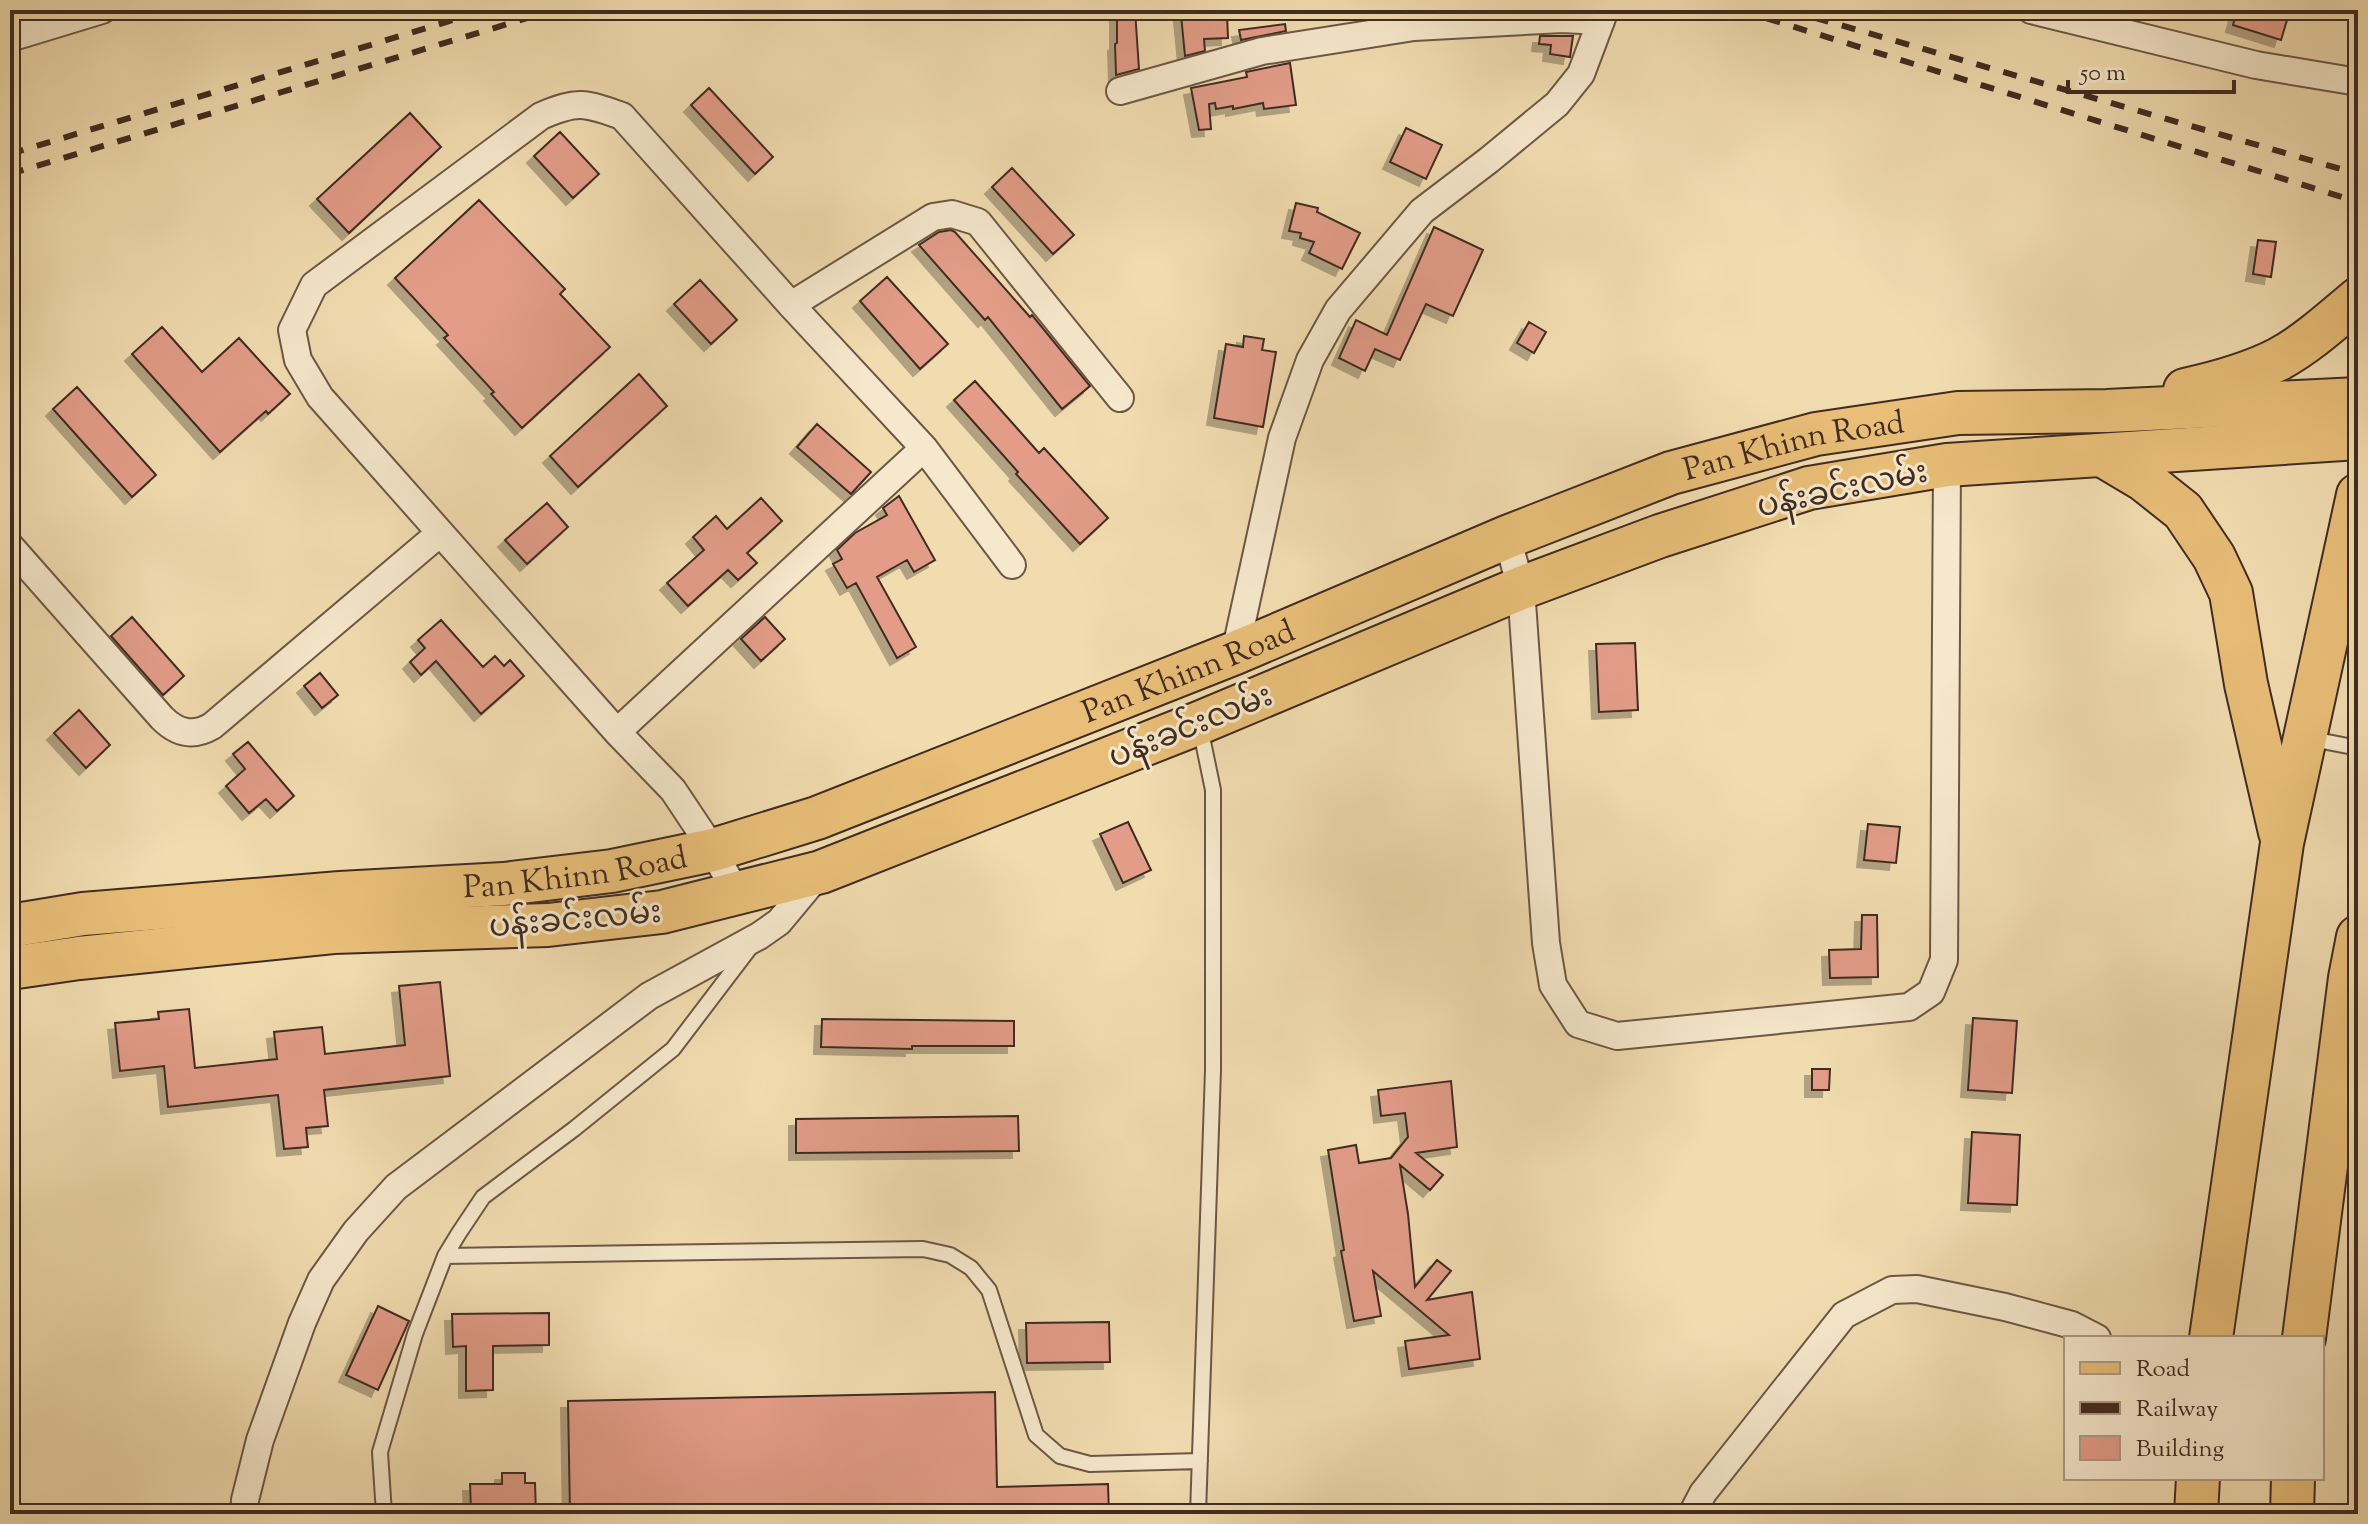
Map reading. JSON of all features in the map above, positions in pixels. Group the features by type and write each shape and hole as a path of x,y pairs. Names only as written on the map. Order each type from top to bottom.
{"main road":[{"path":"2107,411 2216,383 2278,359 2315,335 2358,299"},
{"name":"Pan Khinn Road","path":"10,926 83,914 310,895 504,884 612,871 713,850 817,818 1235,653 1507,537 1671,473 1816,434 1958,413 2107,411 2358,399"},
{"name":"ပန်းခင်းလမ်း","path":"10,968 333,932 548,925 662,912 821,872 1199,723 1521,588 1660,536 1809,488 1947,465 2358,438"},
{"path":"2102,455 2144,480 2183,511 2214,557 2231,593 2246,684 2282,843"},
{"path":"2211,1336 2282,843 2358,495"},
{"path":"2304,1336 2341,1091 2350,978 2358,937"},
{"path":"2196,1514 2198,1480"},
{"path":"2292,1514 2293,1480"}],"street":[{"path":"10,38 102,10"},
{"path":"2031,10 2256,65 2358,82"},
{"path":"1120,91 1262,51 1414,27 1603,16 1581,74 1557,104 1422,211 1338,310 1310,360 1282,438 1235,653"},
{"path":"736,893 713,850 673,790 617,732 320,397 298,360 292,330 314,285 541,116 566,105 590,105 622,116 924,448 1012,565"},
{"path":"791,305 933,217 952,214 978,222 1120,398"},
{"path":"617,732 924,448"},
{"path":"1507,537 1521,588 1546,943 1553,985 1578,1024 1617,1036 1909,1007 1931,992 1944,960 1947,465"},
{"path":"10,546 162,718 174,729 189,733 202,732 212,726 440,533"},
{"path":"244,1514 260,1440 302,1323 321,1280 356,1231 396,1187 649,996 779,922 821,872"},
{"path":"1692,1514 1703,1493 1844,1315 1892,1290 1917,1289 2005,1307 2072,1325 2093,1336"}],"lane":[{"path":"1198,1514 1213,1070 1213,790 1199,723"},
{"path":"2306,738 2358,748"},
{"path":"384,1514 380,1452 415,1334 445,1256 483,1197 673,1049 759,936"},
{"path":"445,1256 923,1249 950,1255 971,1268 989,1290 1036,1435 1060,1456 1090,1464 1200,1461"}],"building":[{"path":"1117,10 1135,10 1139,69 1116,75 1115,44"},
{"path":"2237,10 2290,10 2281,40 2233,25"},
{"path":"1227,14 1228,38 1204,39 1205,51 1185,56 1181,15"},
{"path":"1285,24 1286,31 1241,40 1239,30"},
{"path":"1540,36 1573,36 1570,57 1550,54 1551,45 1539,44"},
{"path":"1290,63 1296,105 1264,109 1263,103 1216,109 1215,103 1209,104 1211,129 1199,130 1191,88 1247,77 1246,72"},
{"path":"709,88 773,157 755,174 691,105"},
{"path":"410,113 441,147 349,233 317,199"},
{"path":"1406,128 1442,145 1426,179 1390,162"},
{"path":"560,132 599,174 573,198 534,156"},
{"path":"1012,168 1074,235 1053,254 992,187"},
{"path":"479,200 565,289 560,294 610,347 522,428 491,394 494,392 444,338 448,335 395,278"},
{"path":"1296,203 1318,208 1317,212 1360,233 1342,269 1309,253 1314,242 1300,238 1301,233 1289,231"},
{"path":"1434,227 1483,250 1453,316 1426,304 1400,360 1375,349 1365,371 1339,358 1356,320 1387,335"},
{"path":"951,230 1030,317 1032,315 1090,386 1062,409 988,317 985,320 919,245 939,232"},
{"path":"2258,240 2276,242 2271,277 2253,274"},
{"path":"887,277 948,344 920,369 860,301"},
{"path":"700,280 737,320 711,344 674,304"},
{"path":"1529,322 1546,332 1534,353 1517,343"},
{"path":"162,327 202,372 239,338 290,394 220,452 132,354"},
{"path":"1244,336 1264,339 1262,350 1276,352 1263,427 1214,418 1226,344 1243,347"},
{"path":"639,374 667,406 578,487 550,456"},
{"path":"975,381 1039,453 1044,448 1108,518 1080,544 954,400"},
{"path":"77,387 156,475 132,497 53,409"},
{"path":"817,424 871,472 851,494 797,447"},
{"path":"899,496 935,560 914,572 907,560 877,577 916,647 897,658 856,583 847,588 833,564 842,559 837,550 855,533 887,515 883,508"},
{"path":"761,498 782,521 747,553 757,563 738,580 728,570 688,606 667,583 704,550 693,537 716,516 727,529"},
{"path":"547,503 568,527 527,564 505,540"},
{"path":"132,617 184,676 163,695 111,636"},
{"path":"765,617 785,639 761,661 741,639"},
{"path":"441,620 483,667 495,656 504,666 510,660 524,676 481,714 436,661 421,675 410,662 425,648 418,640"},
{"path":"1635,643 1638,710 1599,712 1596,644"},
{"path":"320,673 338,695 322,708 304,686"},
{"path":"79,710 110,745 86,768 54,733"},
{"path":"248,742 294,796 277,811 266,799 249,813 226,786 245,769 233,754"},
{"path":"1128,822 1151,870 1123,883 1100,834"},
{"path":"1868,824 1900,827 1896,863 1864,860"},
{"path":"1862,915 1877,915 1878,977 1830,978 1829,950 1861,949"},
{"path":"440,982 450,1076 324,1090 328,1126 306,1128 308,1147 284,1149 278,1095 168,1107 164,1066 120,1071 115,1023 159,1019 158,1012 189,1009 195,1068 277,1059 274,1032 322,1027 325,1054 405,1045 399,986"},
{"path":"1973,1018 2017,1021 2012,1093 1968,1090"},
{"path":"822,1019 1014,1021 1014,1046 912,1046 912,1049 821,1047"},
{"path":"1812,1069 1830,1069 1829,1090 1812,1090"},
{"path":"1451,1081 1457,1147 1416,1153 1443,1175 1430,1190 1400,1165 1415,1287 1437,1260 1451,1271 1427,1300 1472,1292 1480,1359 1409,1369 1405,1341 1449,1335 1373,1271 1381,1316 1354,1321 1328,1150 1356,1145 1359,1163 1391,1158 1408,1137 1405,1113 1381,1116 1378,1090"},
{"path":"1018,1116 1019,1151 796,1153 796,1119"},
{"path":"1972,1132 2020,1135 2017,1205 1968,1203"},
{"path":"378,1306 409,1321 378,1390 346,1375"},
{"path":"549,1313 549,1345 493,1346 493,1390 466,1391 466,1346 453,1347 452,1314"},
{"path":"1109,1322 1110,1362 1027,1363 1026,1323"},
{"path":"995,1392 997,1487 1108,1484 1109,1514 570,1514 568,1401"},
{"path":"502,1473 525,1473 525,1483 535,1483 536,1514 501,1514 501,1508 471,1509 470,1484 502,1484"}],"railway":[{"path":"10,154 486,10"},
{"path":"10,174 554,10"},
{"path":"1740,10 2358,202"},
{"path":"1788,10 2358,174"}]}
